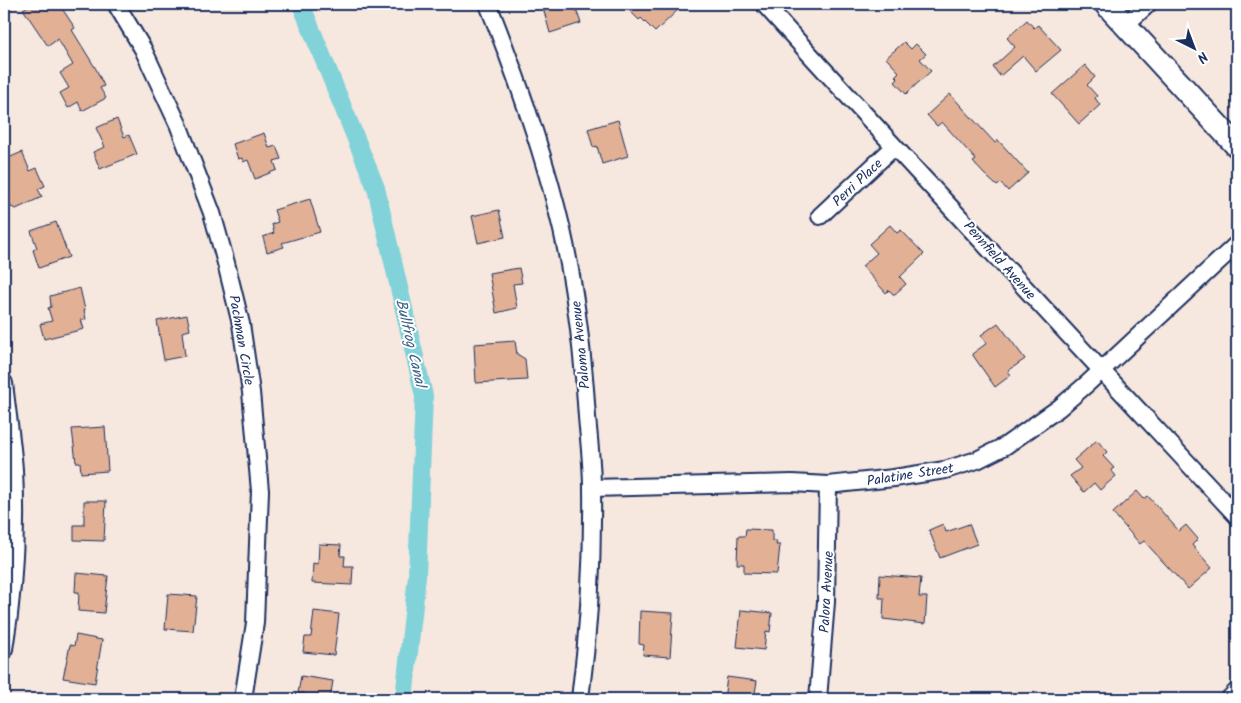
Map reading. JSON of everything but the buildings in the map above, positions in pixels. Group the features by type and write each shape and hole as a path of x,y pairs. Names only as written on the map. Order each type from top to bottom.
{"street":[{"name":"Pachman Circle","path":"116,4 143,49 178,124 212,213 241,324 251,392 260,491 255,623 243,699"},
{"name":"Paloma Avenue","path":"488,4 514,70 549,180 564,238 578,311 583,353 592,488 590,602 580,699"},
{"name":"Pennfield Avenue","path":"764,4 894,147 1237,516"},
{"path":"1106,4 1237,146"},
{"path":"1125,25 1148,4"},
{"name":"Perri Place","path":"820,216 894,147"},
{"name":"Palatine Street","path":"592,488 792,483 828,485 945,470 977,460 1005,446 1031,429 1081,389 1237,244"},
{"path":"4,383 13,468 15,520 12,586 4,649"},
{"name":"Palora Avenue","path":"818,699 826,602 828,485"},
{"path":"1229,699 1237,691"}],"waterway":[{"name":"Bullfrog Canal","path":"301,4 376,188 424,396 417,576 404,699"}]}
